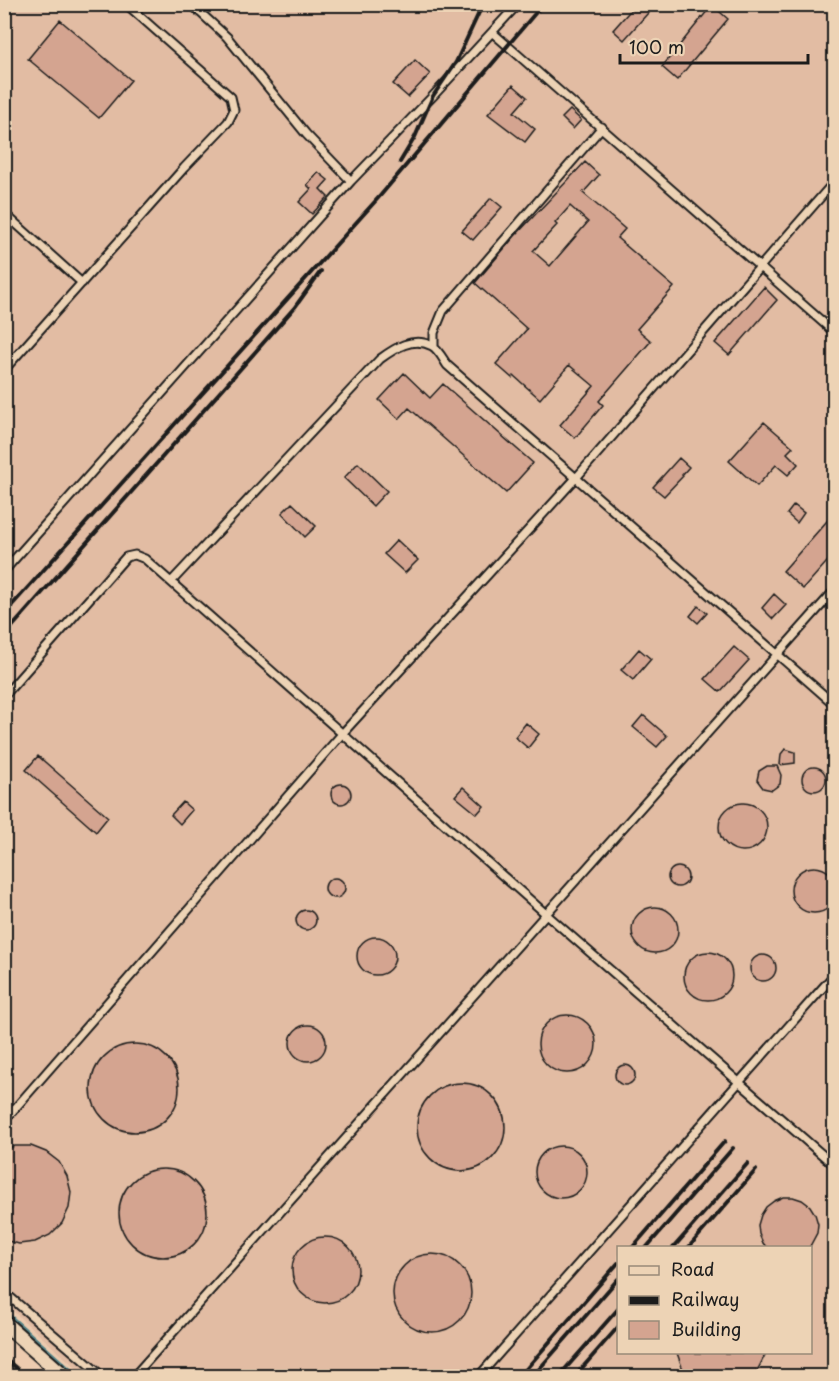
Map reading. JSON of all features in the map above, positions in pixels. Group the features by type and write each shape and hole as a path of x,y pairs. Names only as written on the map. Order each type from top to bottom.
{"street":[{"path":"4,1323 64,1377"}],"lane":[{"path":"4,370 228,122 234,110 231,97 126,4"},
{"path":"191,4 227,37 306,134 351,181"},
{"path":"4,571 351,181 518,4"},
{"path":"493,33 834,332"},
{"path":"602,128 443,310 434,333 434,347 447,365 834,704"},
{"path":"4,1120 341,735 576,478 834,182"},
{"path":"4,213 82,283"},
{"path":"172,581 380,359 399,345 417,342 434,347"},
{"path":"4,696 126,557 135,555 145,559 341,735 834,1165"},
{"path":"134,1377 834,591"},
{"path":"479,1377 834,975"},
{"path":"4,1292 102,1377"}],"shaded area":[{"path":"5,5 834,5 834,1376 85,1376 5,1304"}],"building":[{"path":"636,4 656,4 624,40 613,30"},
{"path":"712,5 728,19 677,80 662,67"},
{"path":"60,20 131,80 99,118 28,59"},
{"path":"415,60 430,74 408,97 393,84"},
{"path":"513,85 527,97 514,112 535,129 525,142 488,114"},
{"path":"570,110 581,120 573,129 562,118"},
{"path":"585,162 599,175 583,193 625,229 617,238 674,287 637,329 651,341 599,401 603,405 575,438 560,425 594,386 569,365 540,399 514,376 512,378 496,364 527,329 475,283 515,236","holes":["570,206 588,222 550,266 533,251 557,225 555,223"]},
{"path":"318,172 328,180 320,189 328,197 312,214 299,202 311,189 307,185"},
{"path":"491,198 502,207 473,240 462,231"},
{"path":"764,287 777,300 729,355 715,343"},
{"path":"404,373 430,398 443,384 533,463 506,493 409,408 399,419 379,400"},
{"path":"764,422 793,447 787,453 798,464 788,475 776,465 757,486 729,461"},
{"path":"679,458 689,467 664,496 653,487"},
{"path":"358,463 387,491 373,506 344,478"},
{"path":"292,503 316,526 305,537 282,513"},
{"path":"794,505 804,513 797,523 787,514"},
{"path":"834,513 834,554 803,589 783,571"},
{"path":"397,540 418,560 405,573 384,554"},
{"path":"774,594 786,605 773,619 762,608"},
{"path":"698,606 707,613 698,623 690,616"},
{"path":"734,647 749,660 720,692 705,679"},
{"path":"639,649 651,659 633,680 621,670"},
{"path":"643,715 667,736 657,747 633,727"},
{"path":"526,723 539,734 528,748 515,737"},
{"path":"785,749 795,752 795,763 780,765 781,754"},
{"path":"38,756 108,817 96,832 26,770"},
{"path":"767,766 777,766 781,775 780,784 772,790 763,788 757,780 759,771"},
{"path":"814,767 823,770 826,779 823,788 814,791 805,788 802,779 805,770"},
{"path":"341,784 348,787 351,794 348,801 341,804 334,801 331,794 334,787"},
{"path":"463,787 484,806 477,814 455,796"},
{"path":"183,802 192,810 180,824 171,815"},
{"path":"743,803 760,810 767,827 760,844 743,851 726,844 719,827 726,810"},
{"path":"678,867 685,870 688,877 685,884 678,887 671,884 668,877 671,870"},
{"path":"814,867 830,874 837,890 830,906 814,913 798,906 791,890 798,874"},
{"path":"335,878 342,881 345,888 342,895 335,898 328,895 325,888 328,881"},
{"path":"655,907 671,914 678,930 671,946 655,953 639,946 632,930 639,914"},
{"path":"306,910 313,913 316,920 313,927 306,930 299,927 296,920 299,913"},
{"path":"376,937 383,938 389,943 394,949 394,963 389,969 383,974 376,975 369,974 363,969 358,963 357,956 358,949 363,943 369,938"},
{"path":"703,952 713,952 728,962 732,976 731,985 722,996 713,1000 703,1000 688,990 684,981 684,971 694,956"},
{"path":"763,955 772,959 776,968 772,977 763,981 754,977 750,968 754,959"},
{"path":"561,1015 573,1015 588,1023 596,1038 596,1050 588,1065 573,1073 561,1073 546,1065 538,1050 538,1038 546,1023"},
{"path":"308,1025 321,1030 326,1043 321,1056 308,1061 295,1056 290,1043 295,1030"},
{"path":"135,1044 160,1051 172,1063 179,1088 172,1113 160,1125 135,1132 110,1125 98,1113 91,1088 98,1063 110,1051"},
{"path":"625,1065 632,1068 635,1075 632,1082 625,1085 618,1082 615,1075 618,1068"},
{"path":"461,1083 486,1090 498,1102 505,1127 498,1152 486,1164 461,1171 436,1164 424,1152 417,1127 424,1102 436,1090"},
{"path":"31,1146 46,1152 59,1162 67,1176 71,1192 69,1208 62,1223 50,1235 35,1242 19,1244 4,1240 4,1149"},
{"path":"556,1146 566,1146 580,1153 587,1172 580,1191 566,1198 556,1198 546,1194 539,1187 535,1177 535,1167 539,1157 546,1150"},
{"path":"163,1169 188,1176 200,1188 207,1213 200,1238 188,1250 163,1257 138,1250 126,1238 119,1213 126,1188 138,1176"},
{"path":"783,1197 793,1197 810,1206 818,1224 817,1233 810,1246 765,1246 759,1234 758,1225 766,1207"},
{"path":"318,1237 332,1237 344,1242 353,1251 358,1270 356,1283 349,1294 332,1303 318,1303 306,1298 297,1289 292,1277 292,1263 297,1251 306,1242"},
{"path":"432,1254 447,1257 460,1265 468,1278 471,1293 468,1308 460,1321 447,1329 432,1332 417,1329 404,1321 396,1308 393,1293 396,1278 404,1265 417,1257"},
{"path":"677,1354 766,1354 752,1377 689,1377"}],"waterway":[{"path":"4,1311 77,1376"}],"railway":[{"path":"400,162 415,137 433,96 456,62 483,4"},
{"path":"4,614 380,196 543,4"},
{"path":"4,636 295,307 321,271"},
{"path":"634,1246 725,1141"},
{"path":"648,1246 733,1148"},
{"path":"675,1246 748,1163"},
{"path":"690,1246 756,1170"},
{"path":"520,1376 617,1264"},
{"path":"533,1376 617,1280"},
{"path":"559,1376 617,1310"},
{"path":"575,1376 617,1328"},
{"path":"4,1358 26,1376"}]}
